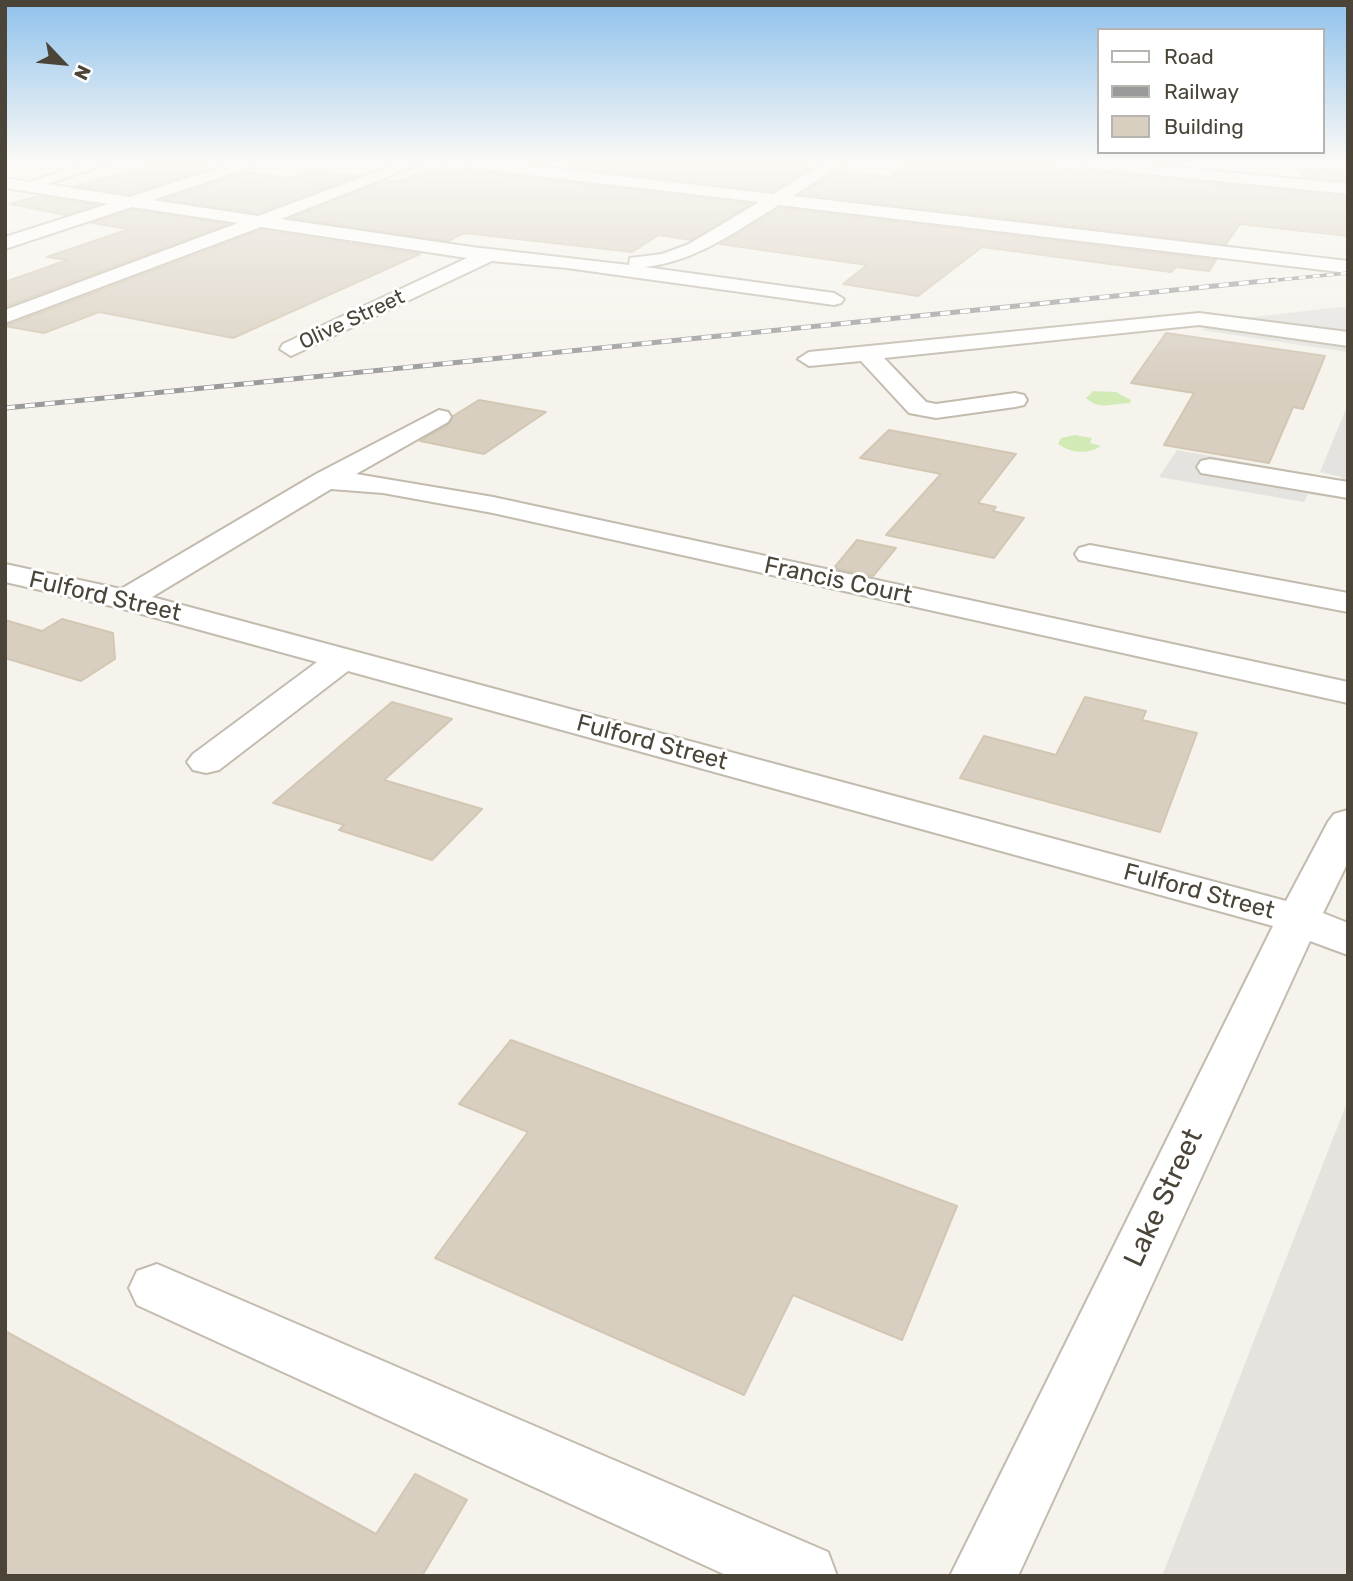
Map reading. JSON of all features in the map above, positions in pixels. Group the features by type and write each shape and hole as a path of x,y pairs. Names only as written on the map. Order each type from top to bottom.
{"street":[{"path":"5,243 24,237"},
{"path":"5,317 215,237"},
{"path":"369,237 489,255 568,261 639,262 679,255 710,237"},
{"path":"1092,237 1348,267"},
{"name":"Olive Street","path":"291,349 489,255"},
{"path":"568,261 834,299"},
{"path":"1241,325 1326,313"},
{"path":"809,359 1199,319 1348,339"},
{"path":"866,353 918,408 936,411 1015,400"},
{"path":"126,600 326,480 439,417"},
{"path":"1210,467 1348,490"},
{"name":"Francis Court","path":"326,480 383,485 493,505 1348,693"},
{"path":"1090,554 1347,602"},
{"name":"Fulford Street","path":"5,573 126,600 1298,919 1348,940"},
{"path":"206,762 343,659"},
{"name":"Lake Street","path":"983,1576 1298,919 1348,822"},
{"path":"157,1288 804,1576"}],"shaded area":[{"path":"1348,308 1348,352 1200,330 1227,320"},
{"path":"1348,404 1348,500 1308,494 1304,502 1159,477 1177,450 1300,472 1299,481 1340,488 1341,477 1320,472"},
{"path":"1348,1100 1348,1576 1162,1576"}],"green space":[{"path":"1093,391 1116,392 1131,400 1130,403 1096,404 1086,398"},
{"path":"1075,435 1092,438 1090,443 1101,446 1091,451 1079,452 1058,444 1061,438"}],"building":[{"path":"106,237 194,237 5,307 5,282 67,260 47,257"},
{"path":"243,237 306,237 420,254 233,338 99,312 44,333 5,326"},
{"path":"419,237 456,237 448,241"},
{"path":"497,237 656,237 632,252"},
{"path":"670,237 696,237 691,240"},
{"path":"732,237 1021,237 1216,260 1209,271 1176,267 1171,272 982,247 918,296 843,284 867,265 720,244"},
{"path":"1165,237 1231,237 1226,244"},
{"path":"1166,333 1325,356 1303,409 1293,407 1269,463 1164,445 1194,393 1131,383"},
{"path":"479,400 546,412 484,454 420,441 449,424 453,416"},
{"path":"889,430 1016,454 978,503 996,507 993,511 1024,518 994,558 886,535 941,474 860,458"},
{"path":"857,540 896,548 873,576 834,568"},
{"path":"62,619 113,633 115,659 81,681 5,658 5,620 42,631"},
{"path":"1085,697 1146,711 1142,720 1197,733 1160,832 960,778 984,736 1056,755"},
{"path":"392,702 452,719 384,780 482,809 432,860 339,830 344,825 273,803"},
{"path":"511,1040 957,1206 902,1340 793,1295 744,1395 435,1258 528,1132 459,1104"},
{"path":"5,1331 376,1534 415,1474 467,1500 422,1576 5,1576"}],"railway":[{"path":"1257,282 1348,273"},
{"path":"5,408 1274,280"}]}
